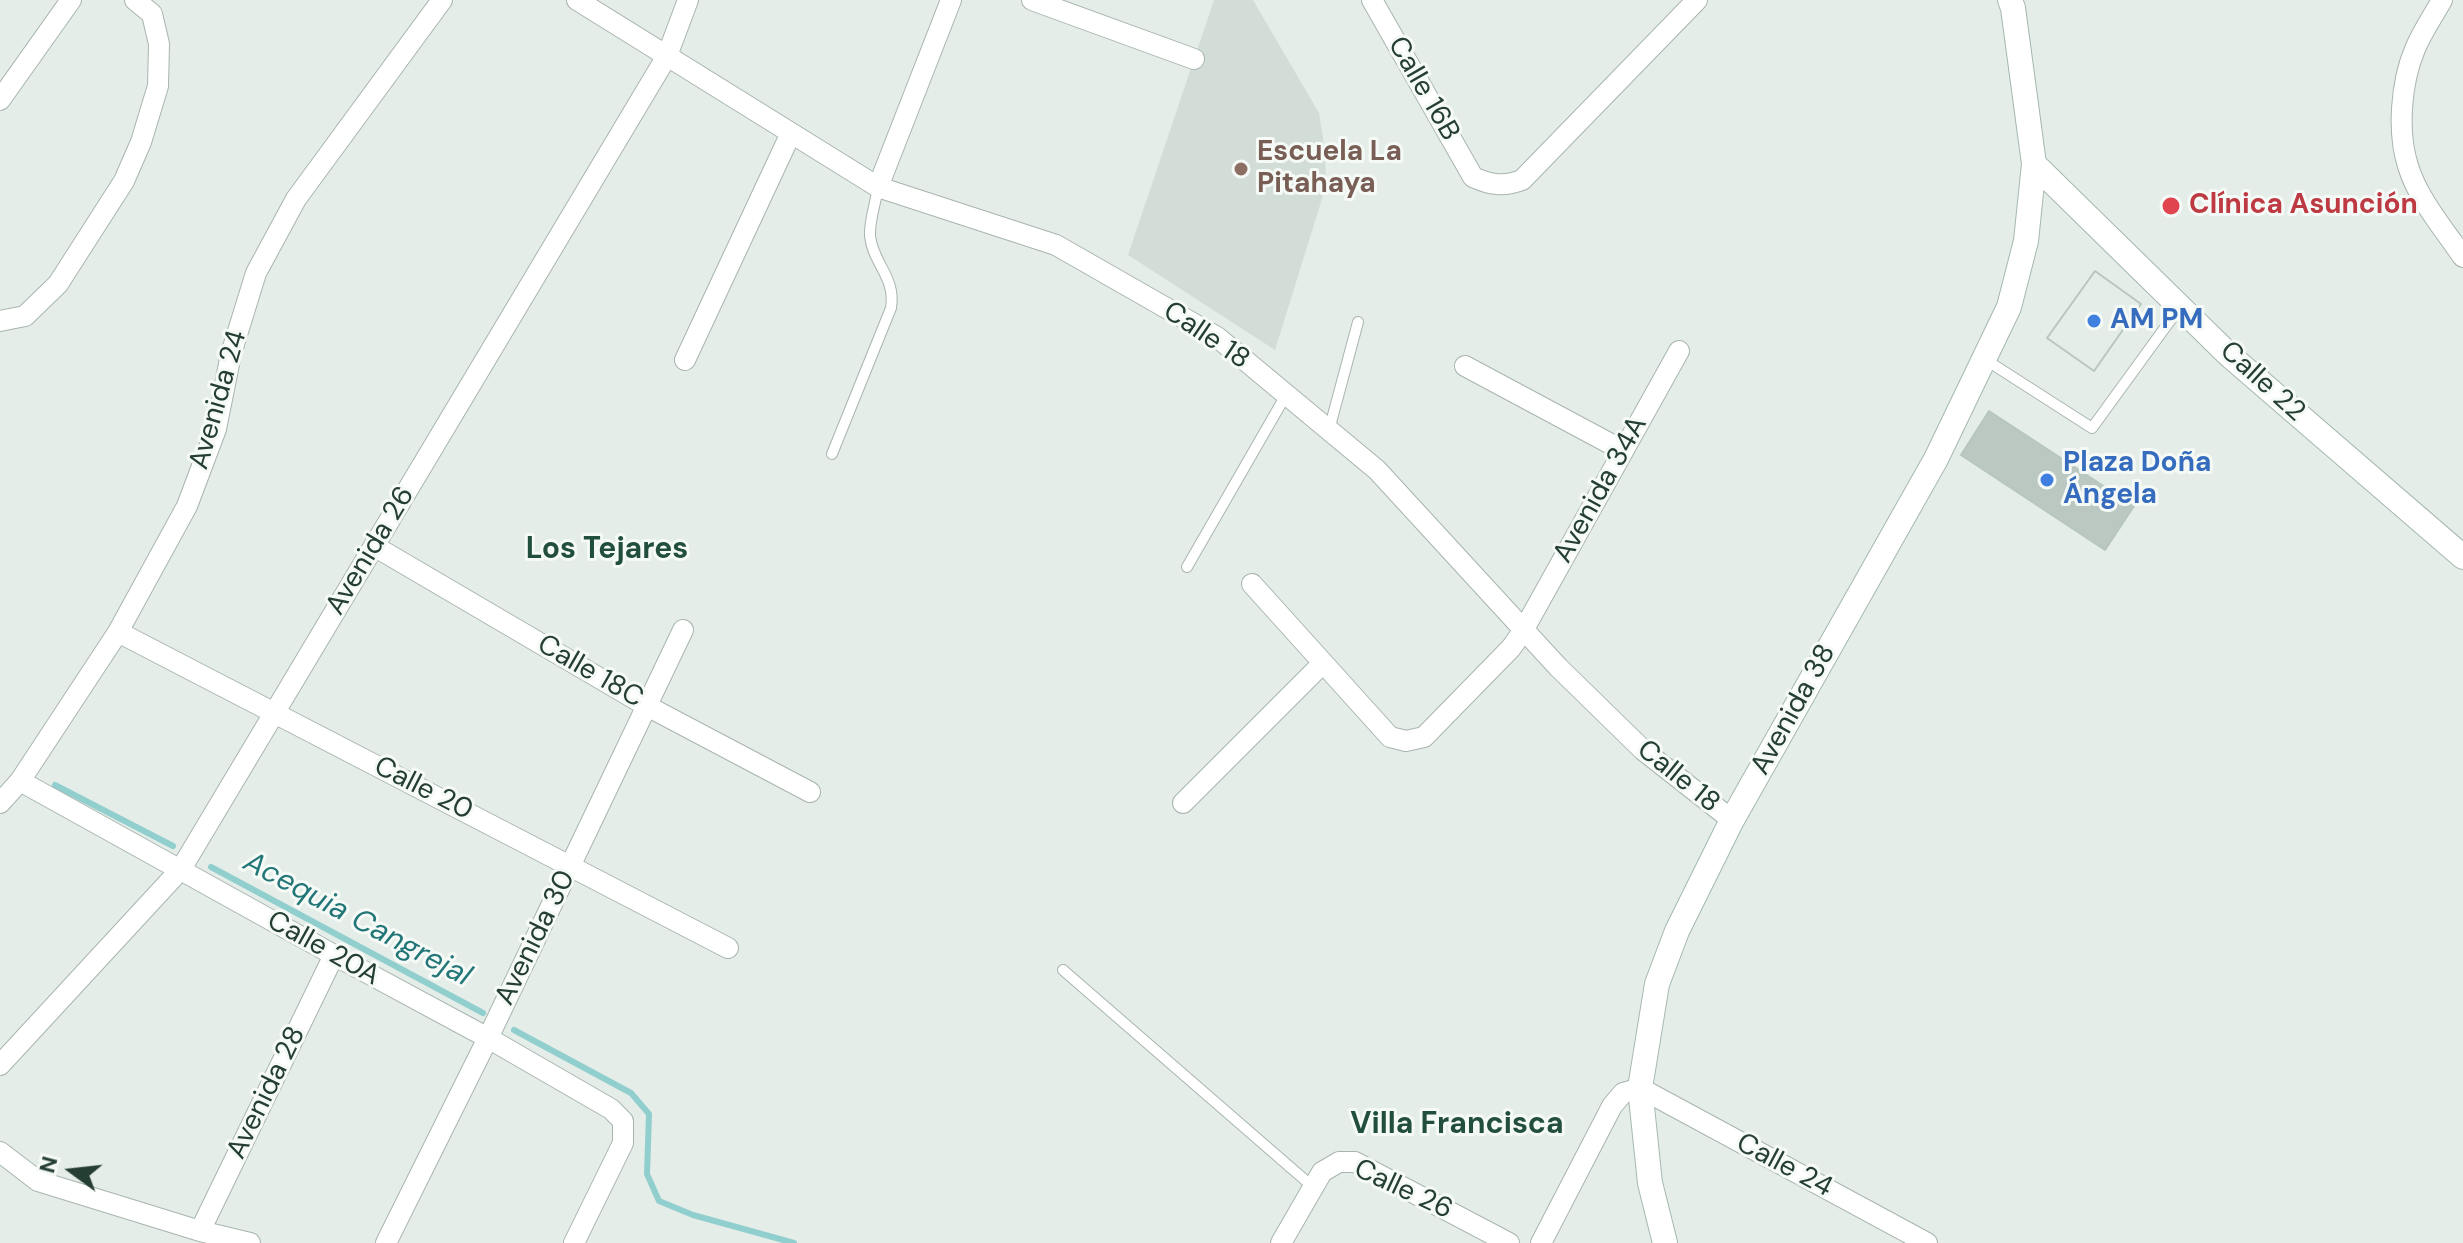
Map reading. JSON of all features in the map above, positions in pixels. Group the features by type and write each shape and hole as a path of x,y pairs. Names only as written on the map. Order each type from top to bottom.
{"street":[{"path":"0,100 71,0"},
{"path":"0,321 25,316 58,284 124,181 141,142 158,86 159,44 152,14 135,0"},
{"name":"Avenida 24","path":"0,803 20,781 118,632 187,506 216,429 231,354 256,273 296,199 442,0"},
{"name":"Calle 18","path":"577,0 878,187 1056,245 1217,337 1377,470 1523,631 1643,750 1732,820"},
{"name":"Avenida 26","path":"0,1065 181,869 667,56 688,0"},
{"path":"878,187 951,0"},
{"path":"1032,0 1194,59"},
{"name":"Calle 16B","path":"1372,0 1473,177 1500,185 1522,180 1697,0"},
{"path":"2442,0 2414,50 2403,97 2402,132 2408,167 2428,205 2463,257"},
{"name":"Avenida 38","path":"1665,1243 1650,1183 1640,1088 1657,984 1677,931 1732,820 1936,459 2009,307 2026,241 2034,164 2013,3"},
{"path":"685,360 791,133"},
{"name":"Calle 22","path":"2034,164 2229,355 2463,557"},
{"name":"Avenida 34A","path":"1252,584 1390,737 1406,741 1424,737 1511,648 1523,631 1679,351"},
{"path":"1465,366 1622,450"},
{"name":"Calle 18C","path":"374,546 647,706 810,792"},
{"name":"Avenida 30","path":"386,1243 488,1038 683,630"},
{"name":"Calle 20","path":"118,632 728,948"},
{"path":"1183,803 1323,663"},
{"name":"Calle 20A","path":"20,781 611,1109 623,1121 623,1143 574,1243"},
{"name":"Avenida 28","path":"200,1231 334,955"},
{"path":"1541,1243 1612,1106 1623,1093 1640,1088"},
{"name":"Calle 24","path":"1640,1088 1927,1243"},
{"path":"0,1152 38,1181 200,1231 250,1243"},
{"name":"Calle 26","path":"1313,1187 1322,1172 1339,1162 1355,1162 1509,1243"},
{"path":"1281,1243 1313,1187"}],"lane":[{"path":"832,454 891,308 893,293 873,249 870,234 878,187"},
{"path":"1984,358 2092,428 2180,307"},
{"path":"1329,430 1358,322"},
{"path":"1187,567 1286,395"},
{"path":"1063,970 1313,1187"}],"shaded area":[{"name":"Escuela La Pitahaya","path":"1214,0 1253,0 1319,113 1326,186 1275,350 1128,255"}],"building":[{"name":"Plaza Doña Ángela","path":"2095,271 2141,304 2094,371 2047,338"},
{"name":"Plaza Doña Ángela","path":"2095,271 2141,304 2094,371 2047,338"},
{"name":"Plaza Doña Ángela","path":"1989,411 2134,506 2105,550 1961,455"}],"waterway":[{"name":"Acequia Cangrejal","path":"55,785 173,846"},
{"name":"Acequia Cangrejal","path":"211,867 483,1013"},
{"name":"Acequia Cangrejal","path":"514,1030 631,1093 649,1114 647,1174 659,1201 693,1215 794,1243"}],"place":[{"name":"Escuela La Pitahaya","path":"1241,169"},
{"name":"Clínica Asunción","path":"2171,206"},
{"name":"AM PM","path":"2094,321"},
{"name":"Plaza Doña Ángela","path":"2047,480"}],"district":[{"name":"Los Tejares","path":"607,550"},
{"name":"Villa Francisca","path":"1457,1125"}]}
